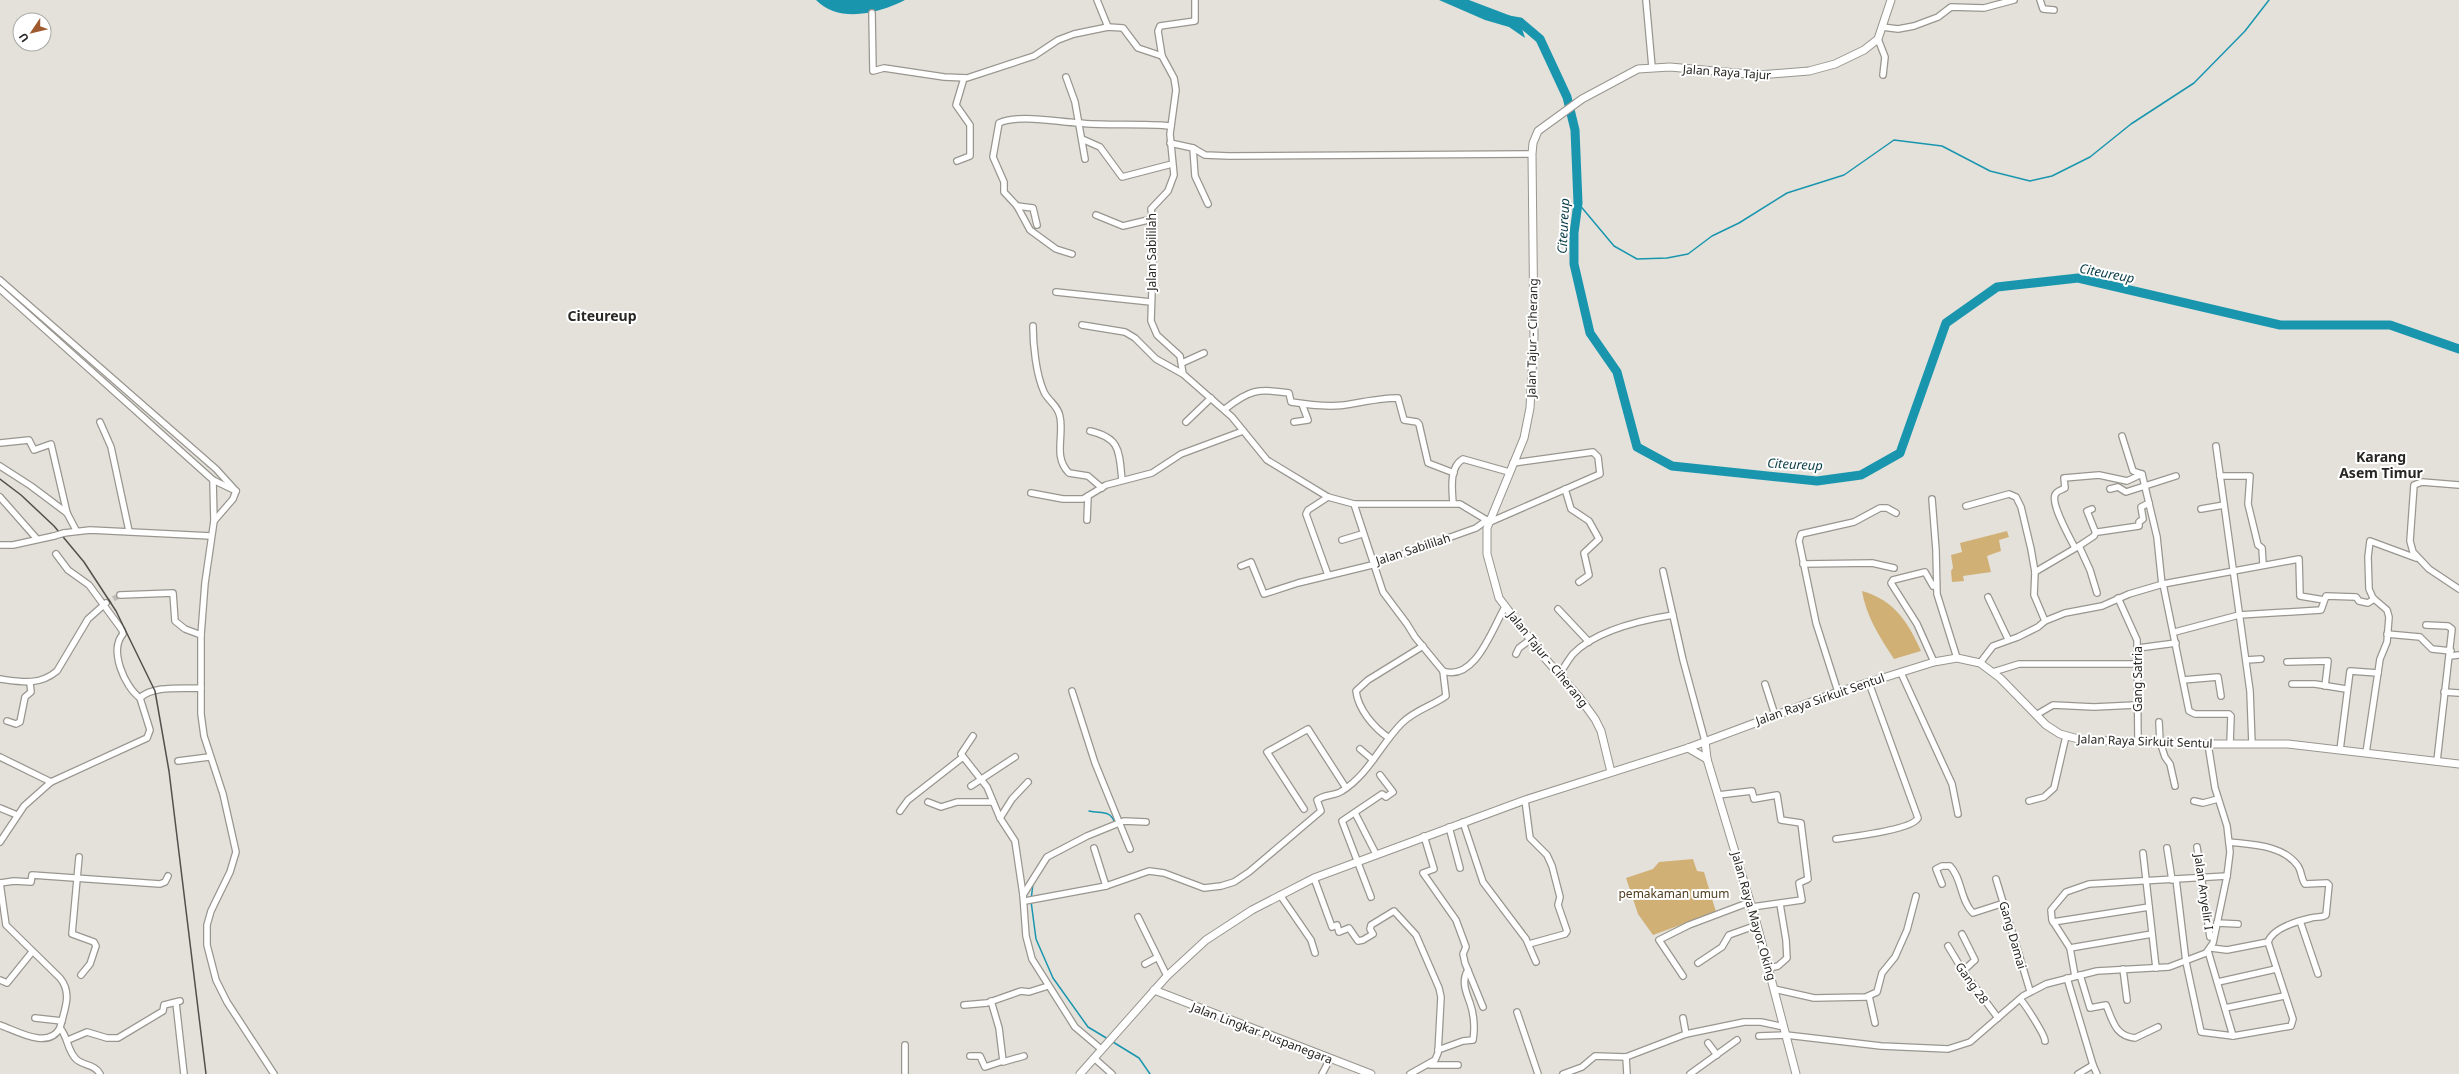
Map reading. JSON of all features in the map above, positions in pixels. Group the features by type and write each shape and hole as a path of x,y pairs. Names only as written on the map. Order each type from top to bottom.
{"main road":[{"path":"1878,39 1891,0"},
{"name":"Jalan Raya Tajur","path":"1582,99 1621,76 1638,69 1652,67 1745,75 1786,74 1835,64 1864,50 1878,39"},
{"name":"Jalan Tajur - Ciherang","path":"1582,99 1552,119 1538,131 1533,143 1533,382 1528,424 1510,472 1488,521 1487,554 1495,587 1505,607 1595,719 1601,731 1611,772"},
{"name":"Jalan Raya Sirkuit Sentul","path":"1080,1074 1113,1035 1186,956 1221,929 1280,895 1314,878 1356,861 1525,800 1688,748 1775,714 1838,692 1934,662 1956,658 1980,663 1993,672 2050,728 2066,736 2091,741 2138,741 2208,744 2288,744 2459,764"},
{"name":"Jalan Raya Mayor Oking","path":"1705,741 1707,759 1757,924 1796,1074"},
{"path":"1688,748 1707,759"},
{"name":"Jalan Lingkar Puspanegara","path":"1154,990 1371,1074"}],"street":[{"path":"1097,0 1108,27"},
{"name":"Jalan Sabililah","path":"1183,374 1182,363 1178,352 1162,340 1153,329 1151,302 1154,238 1152,206 1168,191 1173,181 1170,144 1176,90 1174,78 1162,56 1158,31 1160,26 1194,22 1196,19 1195,0"},
{"path":"1646,0 1652,67"},
{"path":"1882,27 1898,29 1914,26 1938,16 1951,7 1984,8 2014,0"},
{"path":"2040,0 2042,9 2054,10"},
{"path":"872,13 873,71 884,68 964,78 1034,56 1058,40 1074,34 1108,27 1122,28 1138,48 1162,56"},
{"path":"1878,39 1886,57 1883,75"},
{"path":"1066,77 1075,102 1085,159"},
{"path":"957,161 970,156 970,125 956,104 964,78"},
{"path":"1072,254 1056,249 1030,230 1017,206 1004,192 1004,182 993,158 999,123 1037,119 1078,123 1138,123 1171,126"},
{"path":"1082,139 1100,147 1122,177 1147,169 1172,164"},
{"path":"1170,144 1193,148 1208,155 1532,154"},
{"path":"1193,148 1195,176 1208,204"},
{"path":"1017,206 1033,208 1037,225"},
{"path":"1096,215 1123,226 1152,219"},
{"path":"0,280 216,469 236,491"},
{"path":"0,289 213,480 236,491"},
{"path":"1056,292 1151,302"},
{"path":"1082,325 1125,332 1135,338 1156,359 1183,374 1225,410 1267,460 1328,497 1354,504 1404,506 1453,503 1464,505 1488,521"},
{"path":"1033,326 1033,345 1044,391 1054,403 1060,417 1059,455 1061,462 1069,472 1088,476 1102,488"},
{"path":"1182,363 1204,353"},
{"path":"1225,410 1244,394 1252,392 1289,393 1290,402 1302,404 1350,404 1362,401 1398,398 1404,420 1417,422 1419,424 1428,463 1454,473"},
{"path":"1186,422 1211,398"},
{"path":"1294,422 1308,420 1302,404"},
{"path":"100,422 115,461 129,531"},
{"path":"1090,431 1104,434 1114,442 1119,452 1122,480"},
{"path":"1031,492 1072,500 1088,496 1102,488 1122,480 1152,473 1181,454 1243,431"},
{"path":"2122,436 2133,471 2142,474"},
{"path":"0,443 30,440 34,450 51,444 68,512 76,530"},
{"path":"2216,446 2250,691 2252,744"},
{"name":"Jalan Sabililah","path":"1354,504 1372,565 1476,528 1488,521 1599,476 1599,463 1596,454 1513,464"},
{"path":"1453,503 1451,484 1460,460 1463,459 1510,472"},
{"path":"0,466 32,486 68,512"},
{"path":"2142,474 2157,537 2163,585 2174,632 2182,680 2191,713 2229,714 2231,716 2230,744"},
{"path":"2097,593 2090,570 2056,507 2054,497 2056,493 2065,488 2064,478 2099,475 2127,481 2142,474"},
{"path":"2110,489 2118,486 2126,492 2176,476"},
{"path":"2220,476 2250,476 2248,504 2258,545 2262,548 2263,564"},
{"path":"213,480 214,521 211,536 201,635 201,714 209,757 223,794 236,845 234,860 230,872 211,911 207,936 210,958 227,1002 274,1074"},
{"path":"2416,558 2410,541 2414,486 2420,482 2459,485"},
{"path":"1565,489 1571,509 1589,521 1599,539 1584,553 1589,575 1579,582"},
{"path":"214,521 233,499 236,491"},
{"path":"1966,506 2009,494 2016,497 2027,530 2035,572 2034,595 2045,621"},
{"path":"1087,520 1088,496"},
{"path":"0,497 38,539"},
{"path":"1328,497 1308,510 1306,514 1328,575"},
{"path":"1932,499 1936,550 1937,594 1956,658"},
{"path":"2035,572 2094,536 2096,532 2139,526 2139,522 2143,519 2141,508 2148,503"},
{"path":"2202,509 2224,505"},
{"path":"1838,692 1818,630 1803,564 1799,541 1801,534 1854,522 1880,508 1887,508 1896,513"},
{"path":"2092,509 2087,511 2096,532"},
{"path":"0,545 13,545 76,530 129,531 211,536"},
{"path":"1342,540 1362,534"},
{"path":"2366,753 2378,673 2387,634 2388,611 2374,599 2368,587 2368,557 2370,541 2416,558 2438,577 2459,589"},
{"path":"0,842 33,796 51,782 148,738 150,730 140,698 129,689 124,680 117,649 117,643 123,632 89,585 68,570 56,554"},
{"path":"1980,663 1989,649 2008,639 2029,631 2045,621 2072,611 2102,606 2118,598 2163,585 2263,564 2299,559 2300,596 2324,600"},
{"path":"1027,899 1106,886 1149,871 1164,873 1204,888 1234,882 1265,860 1295,831 1320,811 1316,800 1341,792 1363,774 1389,738 1410,716 1446,696 1443,671 1387,599 1372,565 1328,575 1264,594 1251,562 1241,566"},
{"path":"1803,564 1872,563 1894,568"},
{"path":"1663,571 1705,741"},
{"path":"1934,662 1917,624 1891,583 1893,580 1925,572 1931,584 1933,586 1936,584"},
{"path":"120,595 173,593 175,621 185,629 201,635"},
{"path":"2174,632 2240,615 2321,610 2326,596 2334,595 2356,597 2359,601 2365,603 2374,599"},
{"path":"1988,597 2008,639"},
{"name":"Gang Satria","path":"2118,598 2137,640 2136,705 2138,741"},
{"path":"0,679 30,683 47,678 57,671 88,619 104,604"},
{"path":"1443,671 1455,673 1473,664 1505,607"},
{"path":"1558,609 1589,642"},
{"path":"1560,675 1573,654 1589,642 1631,624 1673,616"},
{"path":"1560,675 1574,657 1592,643 1639,624 1673,616"},
{"path":"2426,625 2451,627 2450,653 2444,692 2437,761"},
{"path":"2387,634 2420,637 2432,649 2459,655"},
{"path":"1516,654 1519,648 1531,639"},
{"path":"2138,648 2176,643"},
{"path":"1389,738 1374,726 1367,716 1356,690 1392,664 1423,646"},
{"path":"2246,660 2261,659"},
{"path":"2287,662 2328,661 2326,686"},
{"path":"1993,672 2019,664 2137,664"},
{"path":"1901,672 1952,784 1958,814"},
{"path":"2340,750 2346,690 2350,672 2378,673"},
{"path":"2182,680 2218,677 2221,696"},
{"path":"8,721 16,724 20,722 24,699 31,692 30,683"},
{"path":"1836,839 1893,829 1915,822 1918,818 1869,683"},
{"path":"1765,684 1775,714"},
{"path":"2292,684 2326,686 2346,690"},
{"path":"140,698 145,693 155,691 201,688"},
{"path":"1072,691 1095,763 1107,788 1118,824 1130,849"},
{"path":"2444,692 2459,692"},
{"path":"2036,715 2053,706 2094,707 2136,705"},
{"path":"2159,722 2160,742 2164,757 2170,764 2175,786"},
{"path":"1304,809 1267,752 1308,730 1346,788"},
{"path":"973,736 961,752 963,757 982,780 1000,818 1017,847 1027,899 1028,950 1048,986 1075,1027 1102,1048"},
{"path":"2029,801 2044,797 2054,788 2066,736"},
{"path":"2208,744 2218,799 2227,826 2229,842 2227,876 2217,924 2209,950 2233,1036"},
{"path":"1360,749 1373,760"},
{"path":"0,757 51,782"},
{"path":"178,762 209,757"},
{"path":"900,811 908,800 963,757"},
{"path":"971,786 1015,757"},
{"path":"1371,897 1342,825 1342,821 1382,794 1386,797 1393,792 1380,775"},
{"path":"1000,818 1012,799 1028,782"},
{"path":"1683,976 1659,940 1689,925 1751,904 1780,904 1801,901 1799,883 1808,880 1801,823 1781,820 1777,795 1754,799 1752,791 1718,795"},
{"path":"2194,801 2203,803 2218,799"},
{"path":"1525,800 1530,838 1547,855 1552,866 1560,897 1558,905 1567,931 1565,934 1529,944"},
{"path":"928,802 941,807 957,802 993,802"},
{"path":"0,808 18,815"},
{"path":"1355,813 1376,854"},
{"path":"1027,899 1047,857 1087,836 1127,820 1146,822"},
{"path":"1463,822 1483,882 1529,944 1536,962"},
{"path":"1449,827 1460,868"},
{"path":"1424,836 1434,870 1423,873 1456,920 1465,945 1463,954 1483,1007"},
{"path":"2167,848 2174,879 2186,962 2201,1032 2233,1036 2291,1026 2293,1019 2284,996 2268,942 2273,933 2300,921 2326,915 2328,884 2305,884 2297,864 2290,856 2279,851 2229,842"},
{"name":"Jalan Anyelir I","path":"2197,847 2210,937"},
{"path":"1094,848 1106,886"},
{"path":"2143,852 2156,968"},
{"path":"79,857 72,934 94,942 96,946 89,966 81,975"},
{"path":"1942,884 1936,869 1942,866 1950,866 1954,870 1962,893 1973,913 2004,903"},
{"path":"0,1025 32,1037 44,1039 54,1036 60,1028 68,997 66,987 60,978 6,925 0,883 14,881 31,882 32,874 160,884 165,882 168,876"},
{"path":"2158,1027 2135,1038 2120,1033 2114,1026 2106,1005 2090,1008 2070,948 2053,922 2051,914 2053,907 2066,892 2076,887 2122,881 2227,876"},
{"path":"1314,878 1332,927 1337,925 1339,932 1349,928 1358,941 1363,940 1373,934 1370,929 1371,925 1394,911 1412,929 1437,980 1441,997 1438,1050 1435,1060 1410,1074"},
{"name":"Gang Damai","path":"1996,879 2030,991"},
{"path":"1280,895 1311,940 1315,954"},
{"path":"1774,989 1814,998 1869,996 1879,989 1882,973 1899,950 1907,930 1916,896"},
{"path":"1769,968 1778,966 1787,960 1786,940 1780,904"},
{"path":"2053,922 2149,907"},
{"path":"1138,917 1156,958 1167,976"},
{"path":"2300,921 2318,974"},
{"path":"1698,963 1722,948 1729,935 1757,924"},
{"path":"2217,924 2238,924"},
{"path":"1962,934 1975,960 1963,972"},
{"path":"2070,948 2152,934"},
{"path":"1759,1036 1786,1035 1881,1046 1948,1049 1966,1044 2030,991 2067,978 2078,975 2124,969 2170,967 2186,962 2209,950 2227,950 2268,942"},
{"name":"Gang 28","path":"1948,946 1963,972 1998,1018"},
{"path":"0,980 7,983 32,952"},
{"path":"1145,964 1156,958"},
{"path":"2124,969 2127,1000"},
{"path":"2218,982 2276,969"},
{"path":"1438,1050 1463,1041 1473,1040 1472,1016 1464,985 1468,970"},
{"path":"2067,978 2097,1074"},
{"path":"964,1005 991,1001 1021,991 1028,992 1048,986"},
{"path":"1869,996 1875,1023"},
{"path":"2225,1008 2284,996"},
{"path":"2020,999 2028,1009 2036,1026 2045,1036 2045,1041"},
{"path":"991,1001 998,1028 1002,1062"},
{"path":"68,1040 87,1032 107,1038 118,1038 163,1011 164,1005 178,1002 184,1074"},
{"path":"1517,1012 1538,1074"},
{"path":"36,1018 62,1021"},
{"path":"1683,1018 1686,1034"},
{"path":"1563,1074 1582,1067 1595,1056 1626,1058 1686,1034 1744,1022 1762,1022 1784,1027"},
{"path":"60,1028 68,1040 72,1054 76,1060 95,1068 100,1074"},
{"path":"1690,1074 1717,1056 1737,1040"},
{"path":"1708,1043 1717,1056"},
{"path":"905,1045 905,1074"},
{"path":"970,1056 980,1056 985,1067 1024,1056"},
{"path":"1094,1058 1112,1074"},
{"path":"1626,1058 1627,1074"},
{"path":"1322,1074 1330,1059"},
{"path":"1427,1065 1458,1065"},
{"path":"2078,1074 2093,1065"}],"green space":[{"path":"2007,531 2009,537 1999,540 2001,551 1987,556 1991,572 1963,576 1964,581 1952,582 1951,571 1953,568 1951,555 1962,552 1960,543"},
{"path":"1862,591 1883,600 1899,614 1911,631 1921,651 1894,659 1870,618"},
{"name":"pemakaman umum","path":"1693,859 1697,871 1704,872 1716,912 1653,935 1638,914 1626,878 1653,869 1659,862"}],"water":[{"path":"816,0 905,0 884,9 872,12 848,14 836,12 825,7"},
{"path":"1439,0 1469,0 1519,19 1525,38 1509,27 1485,20"}],"waterway":[{"path":"1578,203 1614,246 1637,259 1667,258 1688,254 1712,236 1739,223 1787,193 1844,175 1894,140 1942,146 1990,171 2030,181 2052,176 2090,157 2131,124 2194,83 2245,31 2269,0"},
{"name":"Citeureup","path":"1508,20 1520,22 1540,39 1567,97 1575,130 1578,203 1574,233 1574,264 1590,333 1617,372 1637,447 1672,466 1817,481 1861,475 1900,453 1946,323 1997,287 2078,278 2280,325 2390,325 2459,349"},
{"path":"1089,811 1108,814 1115,823"},
{"path":"1033,883 1031,901 1036,939 1053,978 1088,1027 1108,1039"},
{"path":"1113,1042 1139,1058 1150,1074"}],"tunnel":[{"path":"106,603 120,595"}],"railway":[{"path":"0,479 21,495 54,526 84,562 116,611 155,691 169,771 206,1074"}],"district":[{"name":"Citeureup","path":"602,315"},
{"name":"Karang Asem Timur","path":"2381,464"}]}
